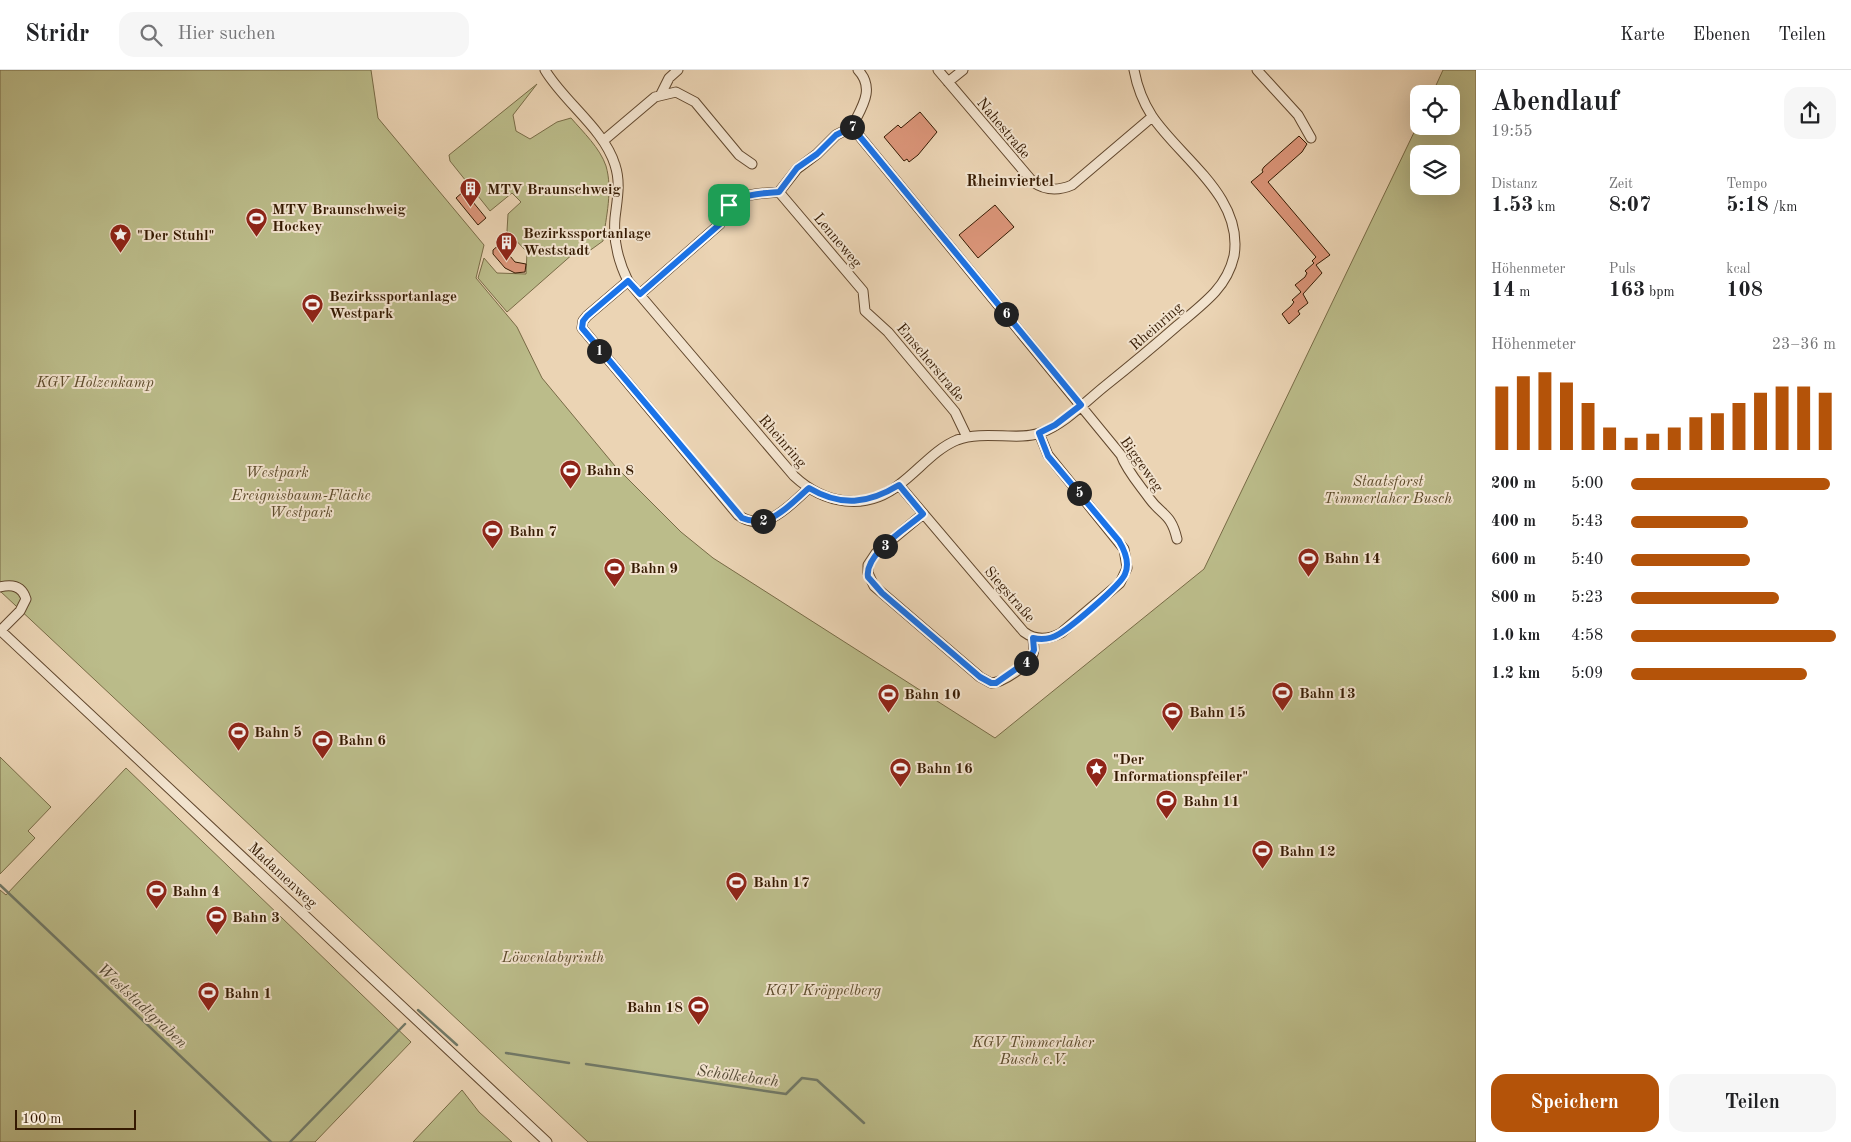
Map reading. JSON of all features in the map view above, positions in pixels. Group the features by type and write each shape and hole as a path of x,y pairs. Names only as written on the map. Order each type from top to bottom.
{"street":[{"name":"Rheinring","path":"545,70 560,92 603,141 611,155 618,177 615,240 620,264 628,281 794,476 809,488 832,500 856,502 870,499 899,485 944,448 967,437 1039,433 1055,425 1215,292 1225,279 1234,257 1232,227 1221,200 1152,117 1140,92 1134,70"},
{"path":"661,94 669,78 678,70"},
{"path":"640,294 720,224 724,214 733,202 763,192 779,192 797,168 817,154 836,135 852,127 868,93 868,84 858,70"},
{"name":"Nahestraße","path":"938,70 1033,182 1046,189 1060,189 1072,185 1152,117"},
{"path":"948,82 963,70"},
{"path":"1257,70 1298,115 1311,138"},
{"path":"603,141 649,101 661,94 676,92 695,102 739,155 752,164"},
{"name":"Biggeweg","path":"852,127 1121,454 1125,466 1148,498 1170,519 1177,539"},
{"name":"Lenneweg","path":"779,192 862,291 865,311"},
{"path":"628,281 587,316 583,321 582,328 738,515 756,522 764,521 781,512 809,488"},
{"name":"Emscherstraße","path":"865,311 888,332 955,412 967,437"},
{"name":"Siegstraße","path":"899,485 1011,618 1033,638 1042,639 1061,633 1120,583 1126,572 1127,563 1119,541 1048,456 1039,433"},
{"path":"923,514 871,559 868,573 874,586 980,677 991,683 1002,681 1029,660 1034,650 1033,638"},
{"path":"0,587 17,586 25,595 26,604 0,630"},
{"name":"Madamenweg","path":"0,630 547,1142"}],"green space":[{"path":"0,70 371,70 378,118 484,245 476,278 517,327 542,378 615,466 681,532 713,558 995,738 1204,569 1413,135 1460,135 1460,85 1436,85 1443,70 1476,70 1476,1142 588,1142 0,591"},
{"path":"537,84 513,115 516,131 530,139 557,122 571,118 595,147 606,166 609,184 607,213 603,241 585,254 574,253 507,312 478,278 484,258 497,273 526,274 527,252 507,231 508,214 521,202 512,193 490,211 450,161 449,155"},
{"path":"0,757 51,807 28,831 35,838 0,874"},
{"path":"126,768 411,1042 315,1142 0,1142 0,890 6,895"},
{"path":"462,1090 479,1112 512,1142 413,1142"}],"building":[{"path":"920,112 937,132 918,155 909,162 907,159 904,161 884,137 898,125 901,128"},
{"path":"1299,136 1307,144 1302,152 1268,182 1330,255 1316,265 1322,273 1303,294 1308,303 1298,311 1300,314 1289,324 1282,314 1294,302 1292,300 1301,292 1295,285 1305,277 1307,273 1305,271 1314,263 1312,261 1316,257 1251,182 1263,172 1264,167"},
{"name":"MTV Braunschweig","path":"464,191 486,218 478,225 456,198"},
{"path":"995,205 1014,227 978,258 959,235"},
{"name":"Bezirkssportanlage Weststadt","path":"500,244 515,262 526,264 525,272 515,273 505,268 493,254 493,250"}],"waterway":[{"name":"Weststadtgraben","path":"0,885 271,1142"},
{"name":"Schölkebach","path":"418,1010 457,1045"},
{"name":"Schölkebach","path":"290,1142 405,1024"},
{"name":"Schölkebach","path":"506,1053 569,1063"},
{"name":"Schölkebach","path":"586,1064 786,1094 802,1078 817,1080 864,1123"}],"place":[{"name":"MTV Braunschweig","path":"471,208"},
{"name":"MTV Braunschweig Hockey","path":"256,237"},
{"name":"\"Der Stuhl\"","path":"121,254"},
{"name":"Bezirkssportanlage Weststadt","path":"507,261"},
{"name":"Bezirkssportanlage Westpark","path":"313,324"},
{"name":"Bahn 8","path":"570,489"},
{"name":"Bahn 7","path":"493,550"},
{"name":"Bahn 14","path":"1308,577"},
{"name":"Bahn 9","path":"614,587"},
{"name":"Bahn 13","path":"1283,712"},
{"name":"Bahn 10","path":"888,713"},
{"name":"Bahn 15","path":"1173,731"},
{"name":"Bahn 5","path":"238,751"},
{"name":"Bahn 6","path":"322,759"},
{"name":"Bahn 16","path":"900,787"},
{"name":"\"Der Informationspfeiler\"","path":"1097,787"},
{"name":"Bahn 11","path":"1167,820"},
{"name":"Bahn 12","path":"1263,870"},
{"name":"Bahn 17","path":"737,901"},
{"name":"Bahn 4","path":"156,910"},
{"name":"Bahn 3","path":"216,936"},
{"name":"Bahn 1","path":"208,1012"},
{"name":"Bahn 18","path":"699,1026"}],"district":[{"name":"Rheinviertel","path":"1010,180"}],"route":[{"path":"852,127 1081,405 1055,425 1039,433 1048,456 1119,541 1126,556 1126,572 1120,583 1061,633 1042,639 1033,638 1034,650 1029,660 1002,681 991,683 985,681 874,586 868,577 868,565 876,553 923,514 899,485 870,499 856,502 832,500 809,488 772,518 756,522 742,518 586,336 582,328 583,321 587,316 628,281 640,294 720,224 729,205 750,195 763,192 779,192 797,168 825,148 836,135 852,127"}],"park label":[{"name":"KGV Holzenkamp","path":"95,382"},
{"name":"Westpark","path":"277,472"},
{"name":"Staatsforst Timmerlaher Busch","path":"1388,490"},
{"name":"Ereignisbaum-Fläche Westpark","path":"301,504"},
{"name":"Löwenlabyrinth","path":"553,957"},
{"name":"KGV Kröppelberg","path":"823,990"},
{"name":"KGV Timmerlaher Busch e.V.","path":"1033,1050"}]}
